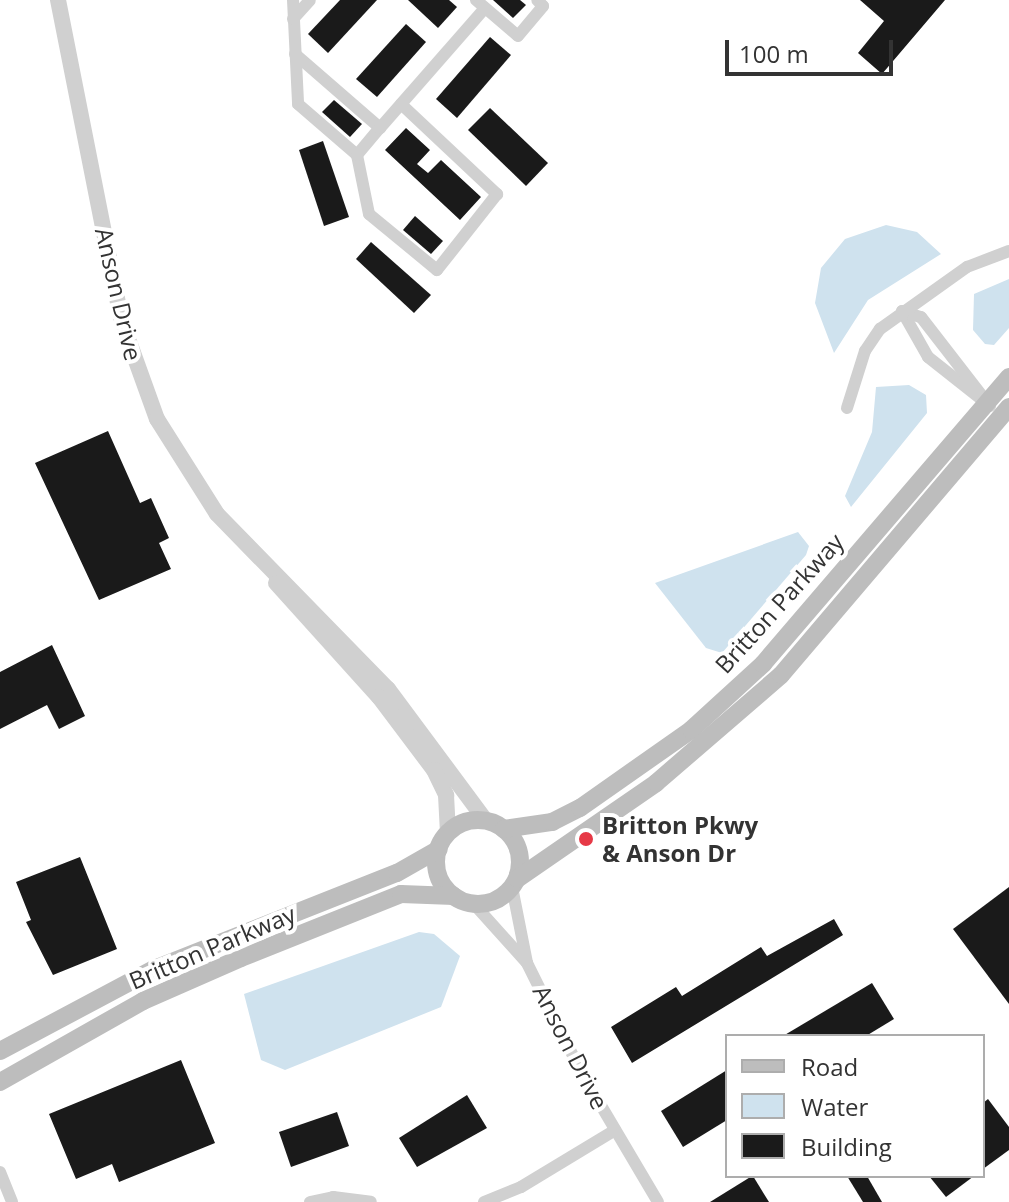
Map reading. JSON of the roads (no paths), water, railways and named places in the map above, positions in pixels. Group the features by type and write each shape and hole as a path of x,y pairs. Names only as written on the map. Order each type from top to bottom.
{"main road":[{"name":"Britton Parkway","path":"495,825 552,822 580,808 691,730 763,664 1009,377"},
{"name":"Britton Parkway","path":"515,883 656,783 781,675 1005,412"},
{"path":"466,822 495,825 519,852 515,883 490,903 473,903 454,896 439,875 444,841 466,822"},
{"name":"Britton Parkway","path":"0,1051 154,969 397,873 444,841"},
{"name":"Britton Parkway","path":"0,1082 143,1001 241,958 401,894 454,896"}],"street":[{"path":"293,0 298,104 357,155 369,214 430,268 445,264 497,194 401,104"},
{"path":"293,19 310,0"},
{"path":"357,155 480,4 518,36 543,6 537,0"},
{"name":"Anson Drive","path":"62,4 134,365 186,472 408,733 446,795 444,841"},
{"path":"295,54 380,128"},
{"path":"847,408 865,351 902,311 967,267 1009,251"},
{"path":"902,311 921,317 987,403"},
{"path":"902,311 928,357 987,403 1005,412"},
{"name":"Anson Drive","path":"248,547 388,689 495,825"},
{"name":"Anson Drive","path":"515,883 527,963"},
{"name":"Anson Drive","path":"473,903 527,963 615,1130 658,1202"},
{"path":"484,1202 521,1187 615,1130"},
{"path":"0,1172 12,1202"},
{"path":"310,1202 333,1197 371,1202"}],"water":[{"path":"886,225 917,232 941,254 868,300 834,353 815,303 821,268 845,239"},
{"path":"1009,279 1009,328 994,345 985,344 973,330 974,294"},
{"path":"909,385 926,395 927,413 851,507 845,496 872,432 876,387"},
{"path":"798,532 809,546 806,555 722,653 706,648 655,583"},
{"path":"419,932 434,934 460,956 441,1007 285,1070 261,1060 244,994"}],"place":[{"name":"Britton Pkwy & Anson Dr","path":"586,839"}]}
